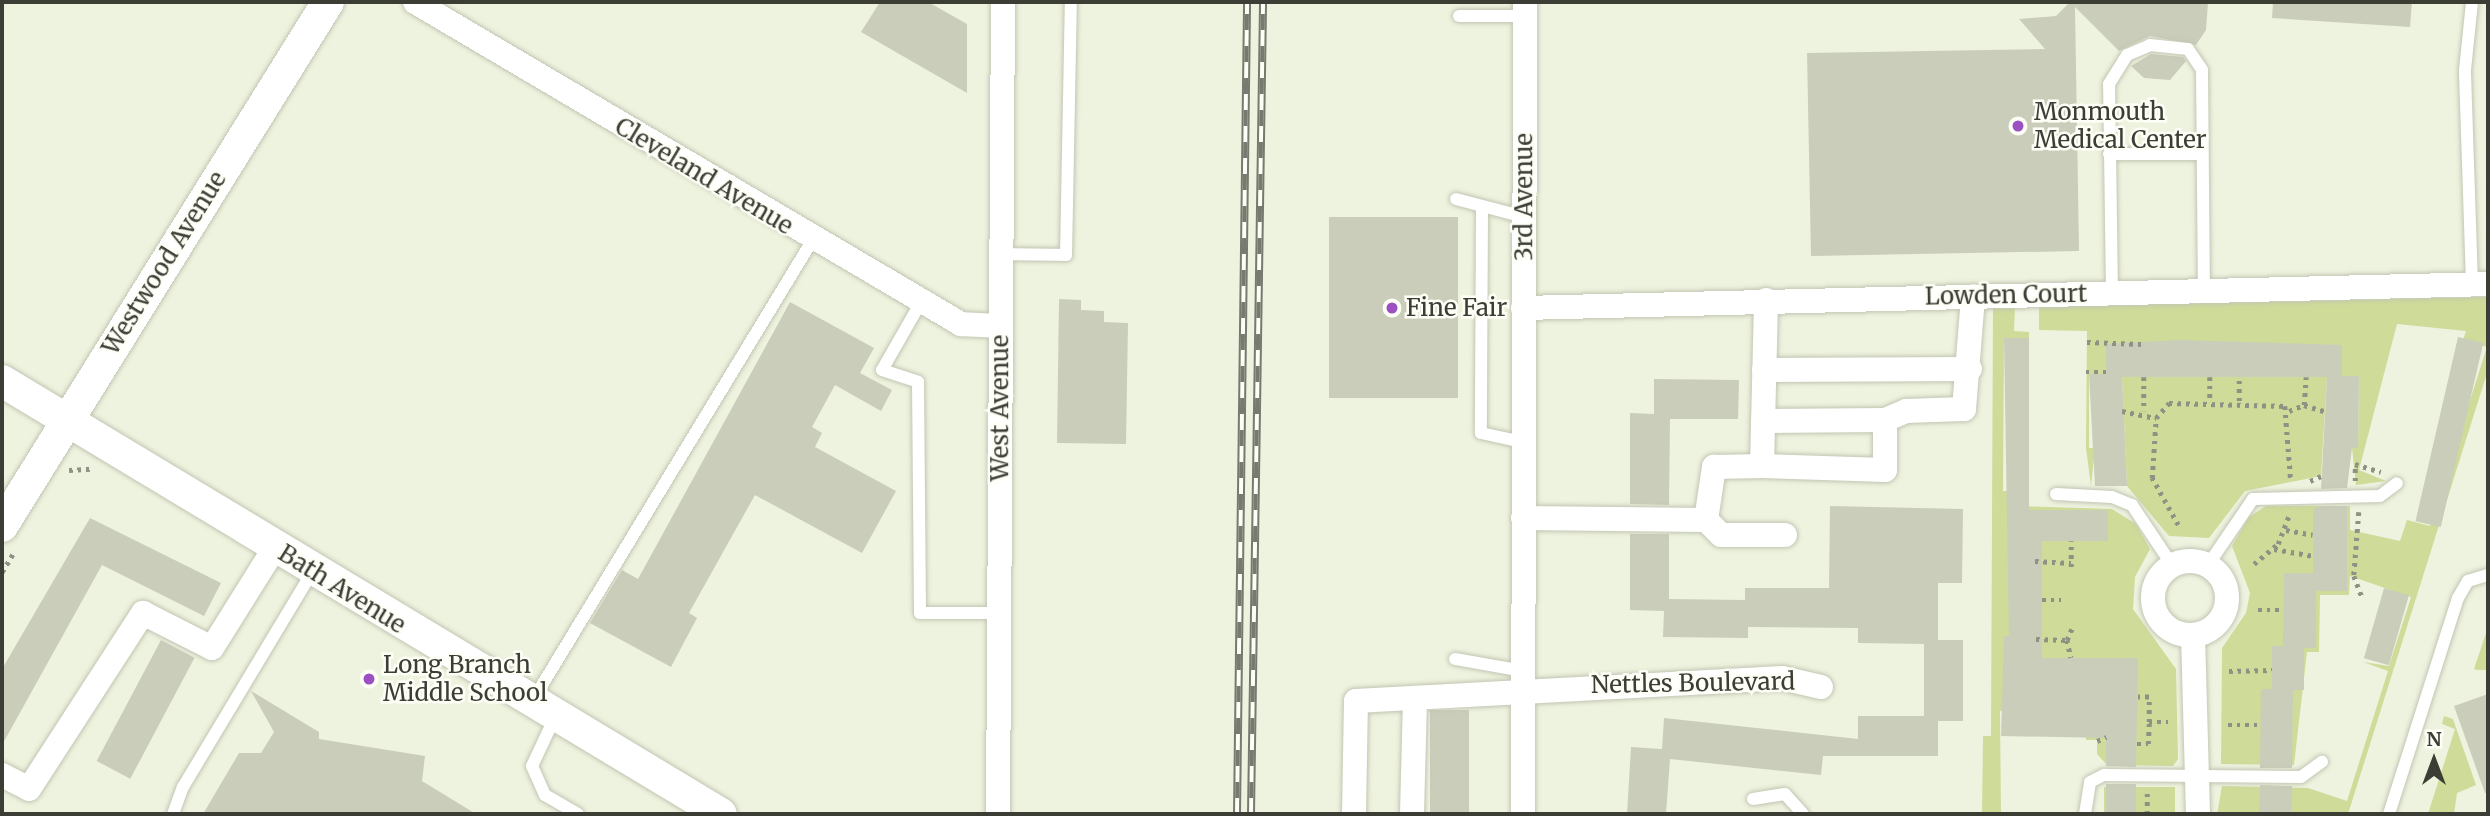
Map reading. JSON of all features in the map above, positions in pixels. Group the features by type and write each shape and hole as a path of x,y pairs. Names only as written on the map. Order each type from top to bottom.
{"street":[{"name":"Westwood Avenue","path":"9,537 66,422 328,2"},
{"name":"Cleveland Avenue","path":"415,2 812,241 920,302 961,324 1001,326"},
{"name":"West Avenue","path":"998,814 1003,2"},
{"name":"3rd Avenue","path":"1523,814 1525,9"},
{"name":"Lowden Court","path":"1523,308 2480,284"},
{"path":"1763,421 1885,420 1906,411 1964,409 1970,369 1973,296"},
{"path":"1762,466 1766,300"},
{"path":"1764,370 1970,369"},
{"name":"Bath Avenue","path":"2,381 543,710 721,814"},
{"path":"1706,520 1714,467 1885,470 1885,420"},
{"path":"1523,518 1706,520 1721,535 1785,535"},
{"path":"2,775 29,789 143,613 212,648 275,547"},
{"path":"2172,565 2208,565 2223,581 2226,604 2215,625 2193,635 2170,629 2155,611 2153,587 2172,565"},
{"path":"2193,635 2198,814"},
{"name":"Nettles Boulevard","path":"1354,814 1356,701 1415,698 1523,682 1561,685 1723,686 1782,678 1821,687"},
{"path":"1412,814 1415,698"}],"lane":[{"path":"1001,254 1066,255 1071,2"},
{"path":"2472,2 2465,70 2480,284"},
{"path":"1459,16 1525,9"},
{"path":"2112,293 2109,84 2127,55 2150,46 2188,49 2197,58 2204,291"},
{"path":"2109,154 2201,154"},
{"path":"1456,199 1482,209 1524,217"},
{"path":"1482,209 1481,433 1523,442"},
{"path":"578,814 545,795 532,766 543,710 812,241"},
{"path":"920,302 882,370 918,382 920,612 999,613"},
{"path":"2208,565 2253,499 2389,494 2397,483"},
{"path":"2056,494 2112,497 2132,505 2172,565"},
{"path":"173,814 183,787 313,571"},
{"path":"2389,814 2458,598 2468,582 2488,575"},
{"path":"1455,659 1523,682"},
{"path":"2085,814 2087,789 2097,778 2301,777 2322,761"},
{"path":"1753,799 1785,794 1802,814"}],"path":[{"path":"2087,342 2141,344"},
{"path":"2086,372 2106,372"},
{"path":"2144,377 2144,411"},
{"path":"2210,377 2210,401"},
{"path":"2239,377 2239,401"},
{"path":"2304,405 2306,377"},
{"path":"2178,526 2152,485 2156,418 2169,403 2279,403 2289,411"},
{"path":"2289,411 2304,405 2327,412"},
{"path":"2122,411 2144,411 2156,418"},
{"path":"2289,411 2290,482 2332,482"},
{"path":"2343,482 2354,482 2355,464 2386,473"},
{"path":"58,479 82,467 101,476"},
{"path":"2360,497 2354,576 2363,599"},
{"path":"2254,564 2274,550 2286,530 2290,506"},
{"path":"2286,530 2313,535"},
{"path":"2,572 9,537"},
{"path":"2035,561 2061,562 2069,566 2071,541"},
{"path":"2274,550 2313,556"},
{"path":"2042,600 2061,600"},
{"path":"2258,610 2284,610"},
{"path":"2071,658 2067,640 2073,626"},
{"path":"2036,639 2067,640"},
{"path":"2228,671 2272,670"},
{"path":"2137,744 2148,744 2149,722 2149,697 2138,697"},
{"path":"2149,722 2168,722"},
{"path":"2228,725 2261,725"},
{"path":"2097,741 2106,737"},
{"path":"2147,787 2147,814"}],"green space":[{"path":"2488,297 2488,370 2348,814 2217,814 2222,786 2308,788 2347,801 2388,671 2363,662 2389,666 2411,597 2350,576 2349,595 2320,595 2319,652 2307,652 2294,765 2221,764 2222,648 2246,613 2250,593 2232,546 2249,517 2266,506 2350,506 2350,530 2400,541 2407,520 2430,526 2487,347 2463,340 2466,331 2397,324 2359,470 2386,481 2356,485 2352,448 2358,448 2359,377 2342,376 2342,345 2106,344 2106,374 2089,375 2089,448 2095,448 2091,486 2086,448 2087,331 2039,330 2039,307"},
{"path":"1993,306 2015,306 2014,331 2029,332 2029,338 2004,338 2003,491 2013,491 2014,506 2112,509 2136,524 2150,549 2135,577 2133,609 2176,669 2178,759 2173,766 2107,765 2097,754 2097,740 2086,740 2086,711 2000,711 2001,814 1982,814 1983,736 1991,736"},
{"path":"2122,377 2327,377 2321,476 2245,491 2209,538 2169,536 2127,486"},
{"path":"2488,627 2488,670 2477,670 2474,669"},
{"path":"2444,716 2453,719 2476,785 2457,793 2454,814 2428,814 2455,729 2442,724"},
{"path":"2104,787 2175,787 2175,814 2104,814"}],"building":[{"path":"880,2 928,2 967,24 967,93 861,32"},
{"path":"2070,2 2208,2 2206,30 2196,45 2150,36 2119,51 2075,7 2079,251 1811,256 1807,53 2045,49 2019,19 2056,16"},
{"path":"2273,2 2412,2 2410,27 2272,18"},
{"path":"2151,54 2183,57 2186,61 2170,80 2144,78 2131,66"},
{"name":"Fine Fair","path":"1329,217 1458,217 1458,398 1329,398"},
{"path":"1059,299 1081,300 1081,310 1104,311 1104,322 1128,323 1126,444 1057,443"},
{"path":"790,302 874,348 860,373 892,390 881,411 835,385 812,427 822,433 815,447 896,491 862,553 755,495 689,613 697,618 671,667 590,623 622,570 638,579"},
{"path":"2458,337 2483,343 2441,527 2415,521"},
{"path":"2004,338 2029,338 2029,510 2108,510 2108,541 2042,541 2042,658 2138,658 2136,767 2106,766 2106,738 2001,736 2004,636 2009,636"},
{"path":"2180,340 2342,345 2342,376 2359,376 2358,448 2352,448 2347,488 2321,489 2327,377 2122,377 2127,486 2095,486 2089,374 2106,374 2106,344"},
{"path":"1654,379 1739,380 1738,419 1670,419 1669,505 1630,504 1630,413 1654,414"},
{"path":"1830,506 1963,509 1962,583 1938,583 1938,640 1963,640 1963,721 1938,721 1938,756 1823,756 1821,775 1670,759 1666,814 1627,814 1631,747 1662,749 1664,718 1858,739 1858,716 1924,716 1924,644 1858,643 1858,628 1748,627 1748,638 1663,637 1664,611 1630,610 1630,534 1669,534 1669,599 1745,600 1745,588 1829,588"},
{"path":"2321,506 2347,506 2347,591 2316,591 2316,648 2304,648 2304,690 2293,690 2292,768 2260,768 2261,689 2272,689 2272,646 2283,646 2284,573 2313,573 2313,509"},
{"path":"90,518 221,583 204,616 102,565 2,745 2,669"},
{"path":"2384,588 2409,595 2389,665 2364,658"},
{"path":"161,640 195,658 130,779 97,761"},
{"name":"Long Branch Middle School","path":"251,691 319,732 319,739 425,756 422,781 476,814 203,814 239,753 261,753 274,732"},
{"path":"2488,694 2488,793 2485,793 2454,706"},
{"path":"1430,710 1469,710 1469,814 1430,814"},
{"path":"2106,784 2136,784 2136,814 2106,814"},
{"path":"2260,785 2292,786 2291,814 2259,814"}],"railway":[{"path":"1237,814 1247,2"},
{"path":"1251,814 1263,2"}],"place":[{"name":"Monmouth Medical Center","path":"2018,126"},
{"name":"Fine Fair","path":"1392,308"},
{"name":"Long Branch Middle School","path":"369,679"}]}
